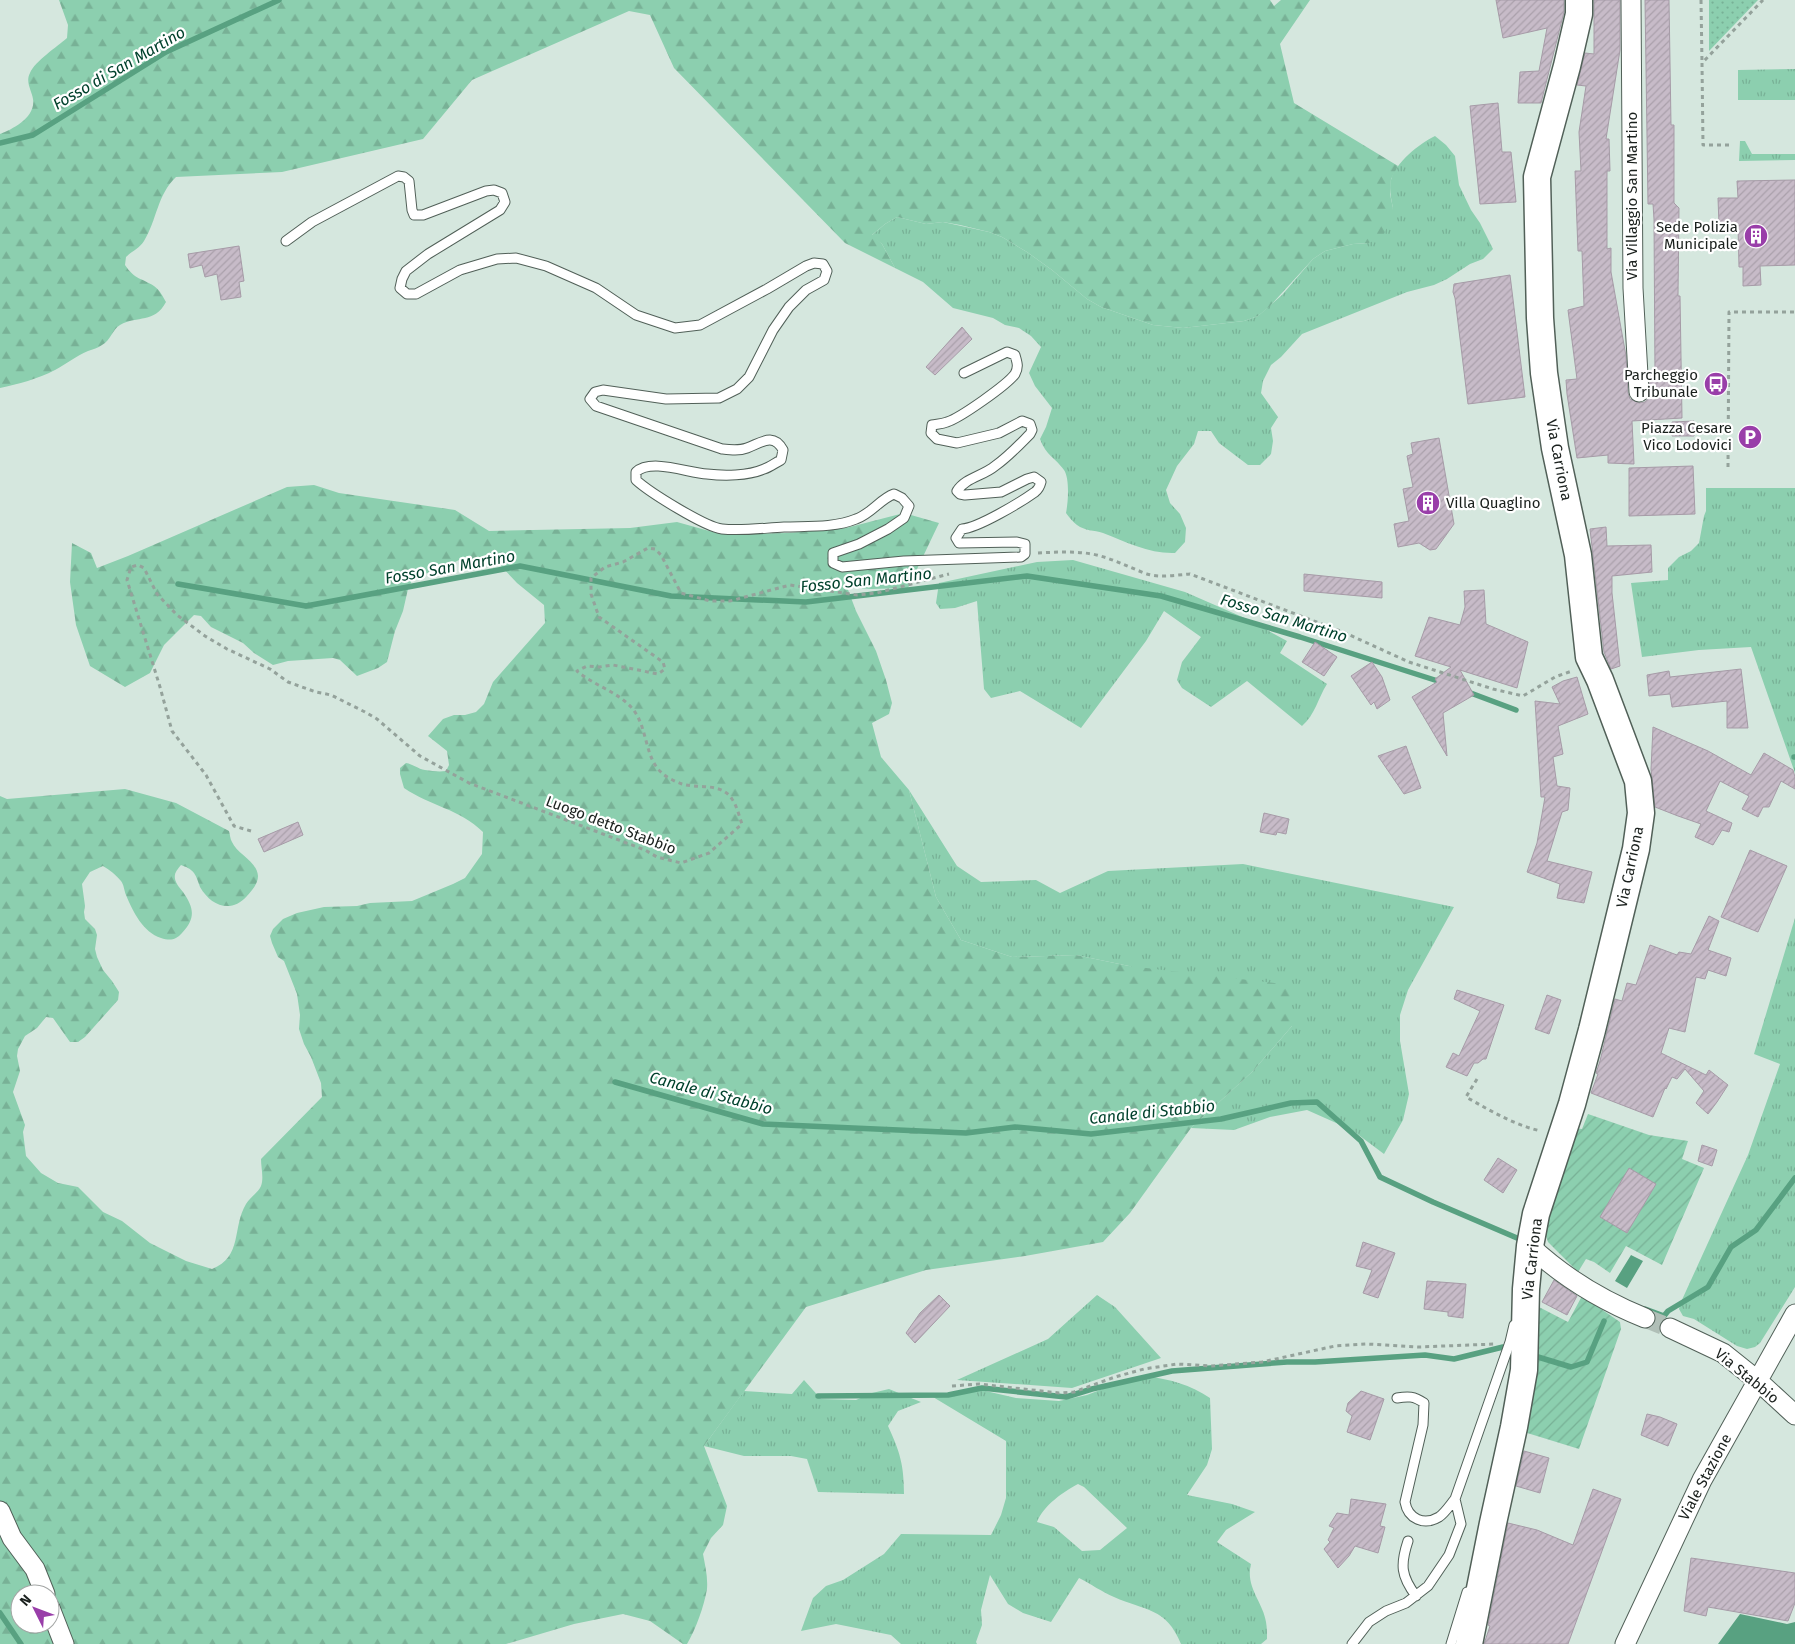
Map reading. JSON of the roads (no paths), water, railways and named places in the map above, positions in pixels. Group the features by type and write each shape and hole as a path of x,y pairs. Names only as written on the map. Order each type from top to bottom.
{"main road":[{"name":"Via Carriona","path":"1469,1644 1524,1370 1526,1289 1530,1246 1536,1214 1572,1104 1592,1030 1636,849 1641,813 1638,780 1590,656 1578,555 1555,448 1544,373 1540,318 1537,177 1567,66 1579,14 1579,0"}],"street":[{"name":"Via Villaggio San Martino","path":"1630,0 1633,288 1638,392"},
{"path":"1530,1246 1548,1262 1598,1296 1645,1318"},
{"name":"Viale Stazione","path":"1625,1644 1702,1480 1795,1314"},
{"name":"Via Stabbio","path":"1670,1328 1723,1353 1758,1380 1795,1415"},
{"path":"0,1511 12,1538 35,1569 41,1584"}],"lane":[{"path":"286,241 312,222 398,176 404,177 409,181 414,215 423,215 486,191 494,190 502,193 505,202 500,210 428,254 406,271 400,288 406,294 416,294 460,270 496,259 516,258 546,266 596,288 636,315 675,328 700,325 806,266 814,263 823,264 827,271 824,280 806,290 789,307 774,330 749,377 737,389 719,398 666,399 603,390 595,392 590,399 596,406 722,449 740,450 764,440 773,440 780,444 783,450 781,460 765,469 728,474 708,474 649,466 640,468 636,472 636,480 644,488 695,518 721,529 837,524 857,519 873,510 886,497 894,494 902,498 908,506 904,518 888,529 859,544 833,553 833,562 842,567 904,561 1015,557 1025,554 1025,544 1017,542 967,544 959,543 956,538 962,529 968,529 1000,513 1037,491 1041,482 1034,477 1001,492 965,495 957,491 962,483 980,476 995,467 1032,430 1030,424 1022,422 999,433 957,443 937,439 931,433 932,425 946,423 980,403 1014,374 1018,364 1015,355 1007,352 964,373"},
{"path":"1397,1398 1408,1396 1424,1403 1423,1425 1405,1502 1406,1511 1421,1521 1438,1518 1455,1499 1510,1342 1515,1320 1526,1289"},
{"path":"1352,1644 1369,1622 1386,1611 1406,1604 1428,1586 1449,1555 1460,1524 1455,1499"},
{"path":"1451,1644 1470,1582 1493,1523"},
{"path":"1408,1541 1403,1557 1403,1571 1407,1584 1416,1596"}],"waterway":[{"name":"Fosso di San Martino","path":"0,143 33,135 166,52 279,0"},
{"name":"Fosso San Martino","path":"178,584 306,606 520,566 671,596 806,602 1027,576 1161,596 1300,637 1441,682"},
{"name":"Fosso San Martino","path":"1468,692 1516,710"},
{"name":"Canale di Stabbio","path":"615,1082 763,1124 966,1133 1015,1127 1091,1134 1221,1119 1291,1103 1317,1102 1361,1141 1380,1177 1524,1241"},
{"name":"Canale di Stabbio","path":"1645,1309 1664,1316 1668,1311 1708,1287 1731,1247 1756,1230 1795,1178"},
{"name":"Canale di Stabbio","path":"1538,1357 1571,1367 1587,1362 1604,1321"},
{"name":"Canale di Stabbio","path":"818,1396 948,1395 982,1388 1066,1397 1092,1389 1172,1371 1287,1362 1425,1355 1454,1359 1503,1347"},
{"path":"0,1613 21,1644"}],"tunnel":[{"path":"1645,1318 1670,1328"}],"place":[{"name":"Sede Polizia Municipale","path":"1756,236"},
{"name":"Parcheggio Tribunale","path":"1716,384"},
{"name":"Piazza Cesare Vico Lodovici","path":"1750,437"},
{"name":"Villa Quaglino","path":"1428,503"}]}
